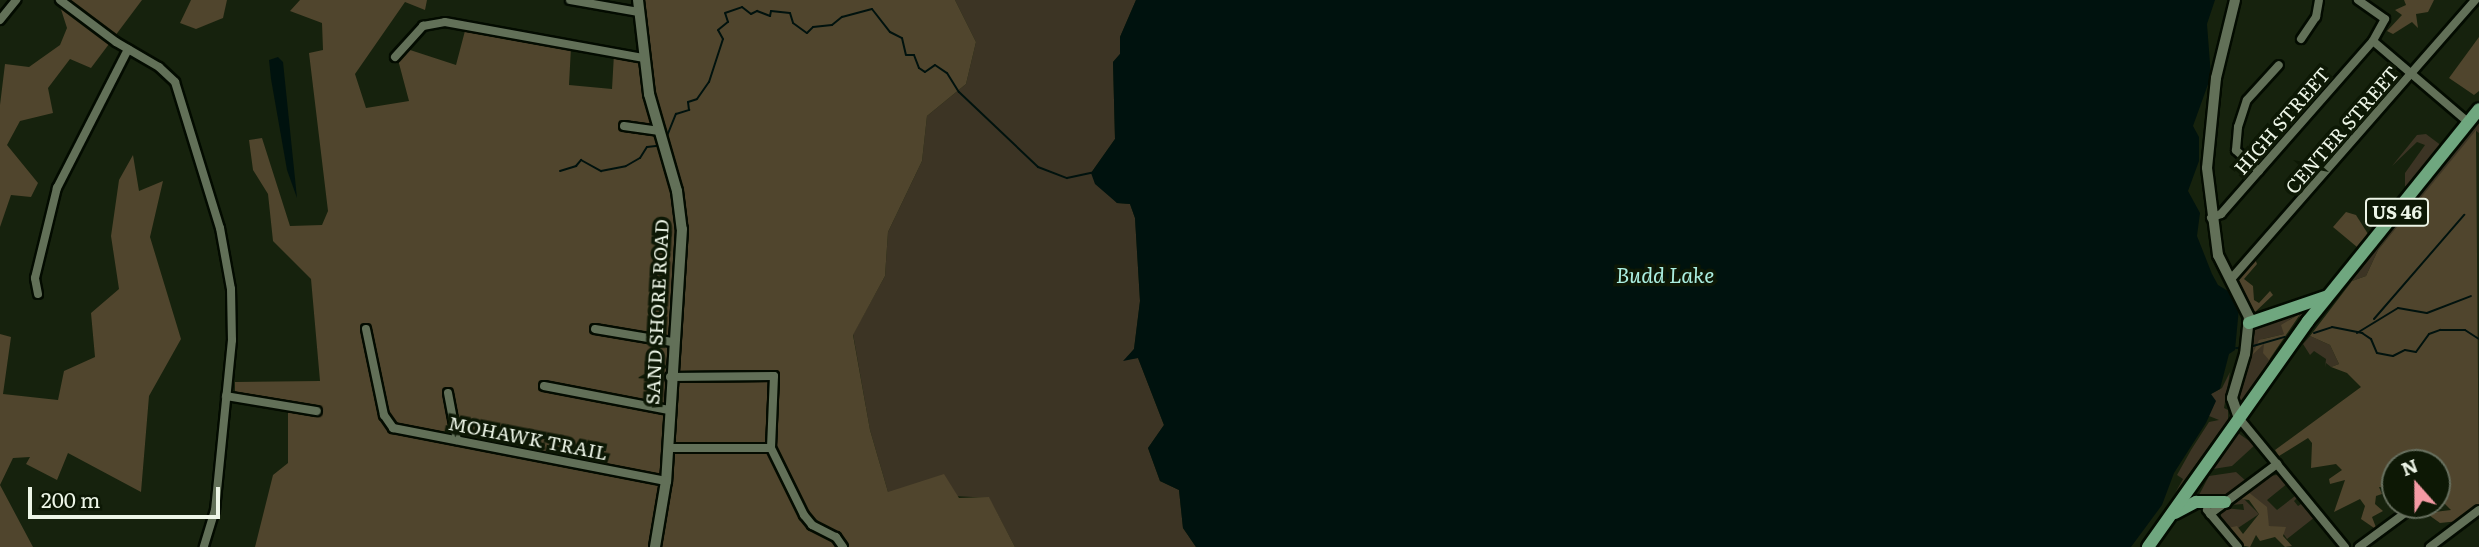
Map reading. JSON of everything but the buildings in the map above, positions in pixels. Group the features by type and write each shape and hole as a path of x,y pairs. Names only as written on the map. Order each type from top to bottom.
{"main road":[{"name":"US 46","path":"2148,547 2328,296 2479,109"},
{"path":"2249,323 2328,296"},
{"path":"2169,517 2196,502 2225,502"}],"street":[{"path":"0,20 16,0"},
{"path":"60,0 128,49 165,71 185,104 194,152 220,228 229,274 232,330 215,510 204,547"},
{"path":"570,0 639,12"},
{"name":"SAND SHORE ROAD","path":"638,0 643,58 658,131 682,218 672,342 666,481 655,547"},
{"path":"2235,0 2219,55 2208,131 2211,218 2219,259 2244,300 2249,323 2232,398 2239,418 2345,547"},
{"path":"2301,39 2315,17 2319,0"},
{"path":"2358,0 2385,18 2373,41 2469,122"},
{"name":"CENTER STREET","path":"2231,279 2475,0"},
{"path":"395,57 423,26 445,22 643,58"},
{"name":"HIGH STREET","path":"2211,218 2221,214 2373,41"},
{"path":"38,294 35,278 62,175 128,49"},
{"path":"2259,171 2236,150 2238,127 2247,100 2278,65"},
{"path":"624,126 658,131"},
{"name":"MOHAWK TRAIL","path":"366,329 386,422 396,429 666,481"},
{"path":"595,329 672,342"},
{"path":"670,377 774,376 771,448 804,515 842,545"},
{"path":"544,386 668,410"},
{"path":"448,393 457,440"},
{"path":"226,396 317,411"},
{"path":"668,448 771,448"},
{"path":"2210,514 2277,464"},
{"path":"2196,502 2238,547"},
{"path":"2430,547 2479,510"},
{"path":"2360,547 2397,519"}],"shaded area":[{"path":"58,0 142,0 91,68 70,59 48,88 53,113 20,121 7,145 38,183 31,197 11,195 0,227 0,105 5,64 29,67 60,45 67,28"},
{"path":"191,0 227,0 223,18 196,29 180,23"},
{"path":"300,0 427,0 425,10 405,2 355,74 366,108 409,101 397,56 404,48 456,65 466,27 571,47 569,85 612,89 614,54 643,56 643,0 955,0 976,42 966,84 927,116 922,161 888,232 885,276 853,335 870,430 888,492 944,474 959,498 989,497 1015,547 255,547 273,475 288,463 288,402 235,401 235,382 320,381 311,279 273,241 268,194 253,170 249,140 262,138 290,226 322,225 328,211 309,53 323,50 322,23 290,11"},
{"path":"955,0 1136,0 1120,37 1120,54 1113,62 1115,139 1091,173 1117,203 1130,204 1135,218 1140,301 1134,349 1126,359 1138,358 1164,425 1148,448 1160,481 1179,490 1183,528 1196,547 1015,547 989,498 888,492 870,430 853,334 885,276 888,232 922,161 927,116 966,84 976,42"},
{"path":"2404,0 2434,0 2428,12 2416,14 2418,28 2412,22 2393,34 2387,31 2402,15 2395,10 2406,5"},
{"path":"2479,37 2479,91 2474,95 2449,78"},
{"path":"2479,121 2479,133 2476,131 2378,250 2366,276 2352,281 2333,304"},
{"path":"2476,130 2479,505 2459,521 2440,523 2434,519 2451,519 2451,449 2381,449 2381,494 2376,496 2375,504 2381,512 2372,517 2377,530 2361,519 2365,506 2360,499 2334,512 2345,480 2330,484 2329,479 2342,470 2336,464 2311,468 2312,443 2308,438 2279,456 2275,450 2361,387 2347,373 2331,367 2339,364 2330,345 2310,336 2352,281 2366,276 2378,250"},
{"path":"2426,134 2442,146 2405,187 2405,173 2425,145 2417,142 2392,166 2417,135"},
{"path":"133,155 139,191 163,181 150,237 181,339 149,396 141,492 68,453 57,480 26,464 30,457 13,458 0,485 0,334 11,337 3,394 58,400 64,371 95,357 91,313 119,289 111,236 119,180"},
{"path":"2346,212 2356,215 2368,234 2357,247 2333,227"},
{"path":"2255,259 2257,264 2244,279 2253,286 2254,300 2259,303 2270,291 2273,295 2253,314 2238,281"},
{"path":"2307,309 2299,318 2300,313 2289,320 2284,334 2263,339 2258,346 2264,343 2270,360 2240,406 2237,397 2253,329"},
{"path":"2301,313 2269,360 2263,353 2264,344 2252,355 2259,340 2284,334 2281,325"},
{"path":"2310,336 2330,345 2339,364 2331,367 2326,363 2325,368 2326,359 2314,351 2310,355 2303,344"},
{"path":"2230,372 2224,408 2228,410 2228,420 2175,493 2183,479 2177,475 2191,450 2209,422 2219,420 2209,416 2211,394 2222,388"},
{"path":"2238,433 2255,445 2232,466 2213,469"},
{"path":"2236,472 2246,481 2223,498 2199,495 2209,476"},
{"path":"2277,475 2288,483 2267,500 2277,510 2295,496 2292,488 2299,496 2294,501 2298,506 2304,502 2315,517 2287,539 2280,529 2269,526 2261,506 2247,491 2268,476"},
{"path":"0,485 33,547 0,547"},
{"path":"2247,491 2267,507 2269,526 2286,527 2283,536 2292,546 2285,547 2275,537 2260,541 2256,535 2250,547 2240,545 2228,528 2237,526 2243,534 2259,514 2249,500 2242,499"},
{"path":"2241,496 2259,514 2238,528 2228,528 2232,536 2221,520 2221,511 2225,508 2244,510 2243,504 2230,505"}],"water":[{"name":"Budd Lake","path":"1136,0 2215,0 2207,24 2211,76 2193,126 2199,137 2199,161 2188,191 2200,213 2197,236 2212,274 2218,285 2233,294 2239,308 2235,350 2229,354 2220,389 2211,394 2216,401 2206,423 2174,473 2162,505 2131,547 1196,547 1183,528 1179,490 1160,481 1148,448 1164,425 1138,358 1123,361 1134,349 1140,301 1135,218 1130,204 1117,203 1095,184 1091,173 1115,139 1113,62 1120,54 1120,37"},
{"path":"278,57 283,62 297,198 287,170 271,79 269,60"}],"waterway":[{"path":"667,136 676,114 689,110 688,102 697,99 709,82 723,39 718,30 728,22 725,13 742,7 751,14 757,11 770,16 771,11 790,13 793,23 807,33 813,27 832,25 842,17 872,9 890,32 902,38 906,55 914,55 919,68 925,72 935,65 947,73 959,92 1038,167 1067,178 1091,173"},
{"path":"560,171 576,166 581,160 601,171 626,166 640,158 647,147 656,146"},
{"path":"2374,319 2464,215"},
{"path":"2357,333 2398,308 2427,313 2471,296"},
{"path":"2314,333 2332,327 2362,333 2371,339 2377,353 2393,356 2405,350 2416,352 2429,334 2440,330 2465,330 2479,339"},
{"path":"2253,346 2285,337"}]}
